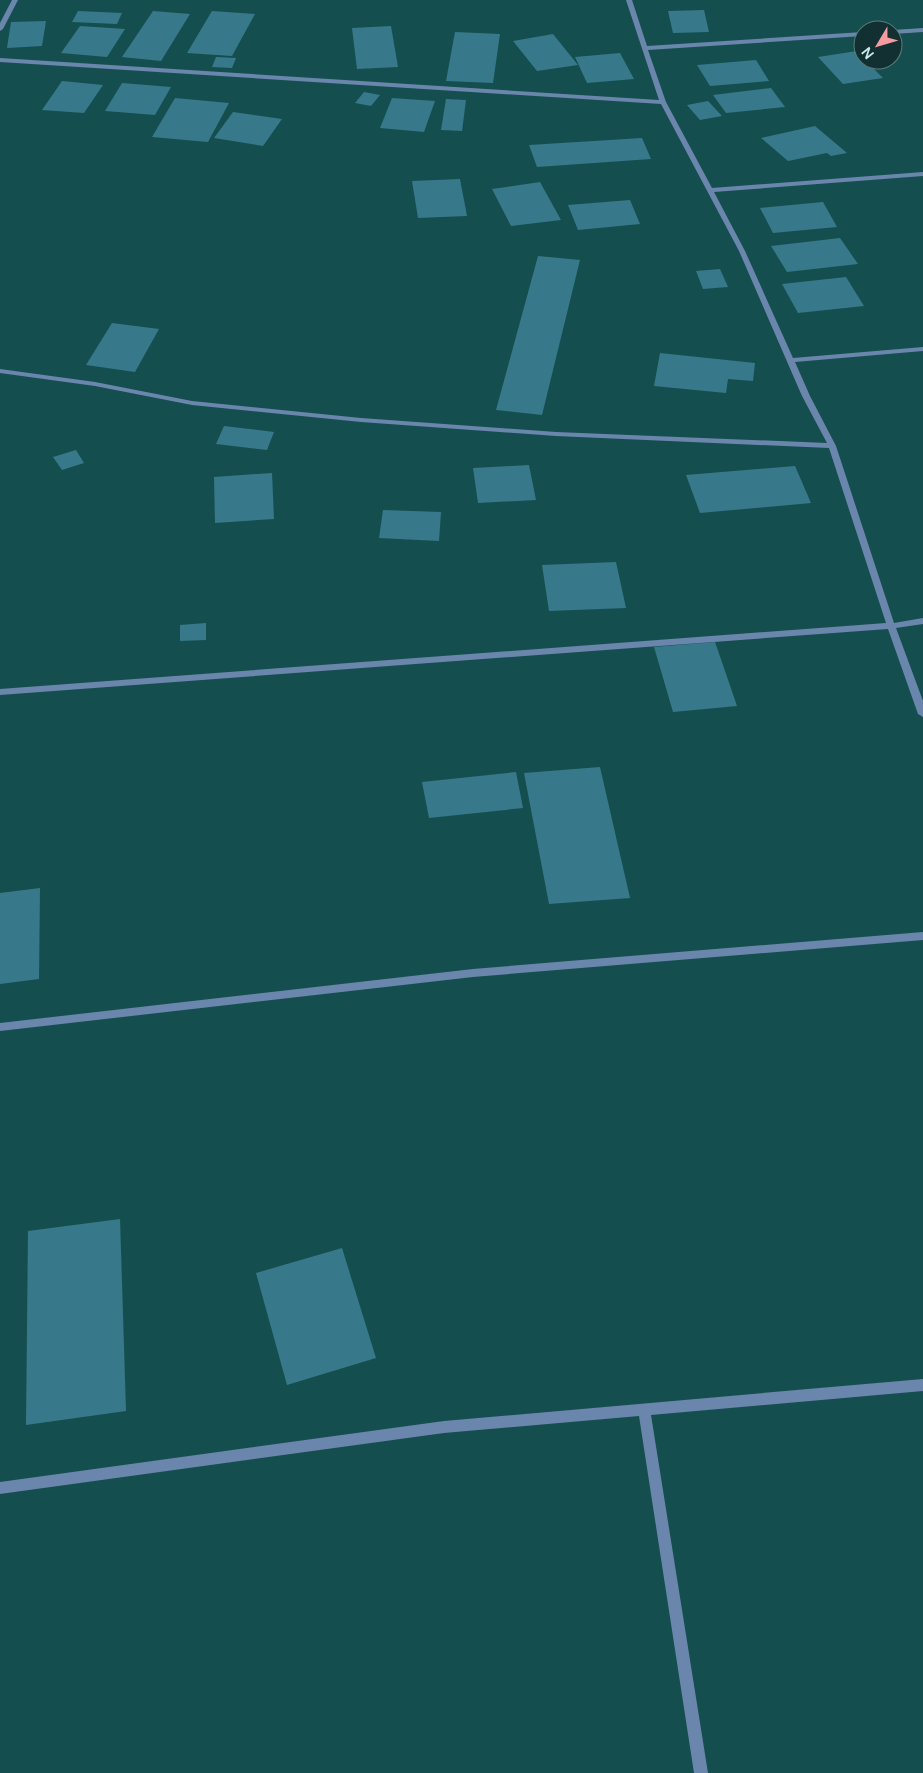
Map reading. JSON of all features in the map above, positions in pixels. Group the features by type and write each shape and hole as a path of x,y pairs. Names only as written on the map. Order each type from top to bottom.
{"street":[{"path":"0,29 15,0"},
{"path":"629,0 663,102 742,251 790,360 832,446 891,626 923,714"},
{"path":"903,31 923,30"},
{"path":"645,48 853,35"},
{"path":"0,60 663,102"},
{"path":"709,190 923,174"},
{"path":"790,360 923,349"},
{"path":"0,371 95,384 192,403 361,420 556,434 832,446"},
{"path":"0,692 891,626 923,621"},
{"path":"0,1026 473,973 923,936"},
{"path":"0,1488 444,1427 923,1385"},
{"path":"644,1410 701,1773"}],"building":[{"path":"704,10 709,32 673,33 668,11"},
{"path":"78,11 122,13 117,24 72,22"},
{"path":"153,11 190,14 161,61 122,57"},
{"path":"212,11 255,14 232,56 187,53"},
{"path":"46,21 42,46 7,48 11,22"},
{"path":"80,26 125,29 107,57 61,53"},
{"path":"391,26 398,67 357,69 352,28"},
{"path":"455,32 500,34 493,83 446,81"},
{"path":"553,34 578,65 537,71 513,41"},
{"path":"853,52 853,70 875,70 883,78 843,84 818,57"},
{"path":"620,53 634,79 587,83 575,57"},
{"path":"216,57 236,58 232,68 212,67"},
{"path":"756,60 769,81 710,86 697,65"},
{"path":"62,81 103,85 84,113 42,110"},
{"path":"122,83 171,87 155,115 105,111"},
{"path":"771,88 785,107 726,113 713,95"},
{"path":"364,92 380,95 371,106 355,103"},
{"path":"175,98 229,103 208,142 152,137"},
{"path":"392,98 435,101 424,132 380,128"},
{"path":"446,99 466,100 462,131 441,130"},
{"path":"708,101 722,116 700,120 687,105"},
{"path":"233,112 282,119 263,146 214,138"},
{"path":"815,126 847,153 831,156 827,153 788,161 761,138"},
{"path":"642,138 651,159 537,167 529,145"},
{"path":"460,179 467,216 418,218 412,181"},
{"path":"540,182 561,220 511,226 492,189"},
{"path":"630,200 640,224 578,230 568,205"},
{"path":"823,202 837,227 773,233 760,208"},
{"path":"840,238 858,264 787,272 771,246"},
{"path":"538,256 580,260 542,415 496,410"},
{"path":"720,269 728,287 703,289 696,271"},
{"path":"846,277 864,306 798,313 782,284"},
{"path":"112,323 159,329 135,372 86,365"},
{"path":"660,353 755,363 753,381 728,379 726,393 654,386"},
{"path":"224,426 274,432 267,450 216,444"},
{"path":"76,450 84,463 62,470 53,457"},
{"path":"529,465 536,500 478,503 473,468"},
{"path":"795,466 811,503 700,513 686,475"},
{"path":"272,473 274,519 215,523 214,477"},
{"path":"383,510 441,512 439,541 379,538"},
{"path":"616,562 626,608 549,611 542,565"},
{"path":"206,623 206,640 180,641 180,625"},
{"path":"715,642 737,706 673,712 654,647"},
{"path":"600,767 630,898 549,904 524,773"},
{"path":"516,772 523,808 429,818 422,782"},
{"path":"40,888 39,979 0,984 0,893"},
{"path":"120,1219 126,1411 26,1425 28,1231"},
{"path":"342,1248 376,1358 287,1385 256,1273"}]}
